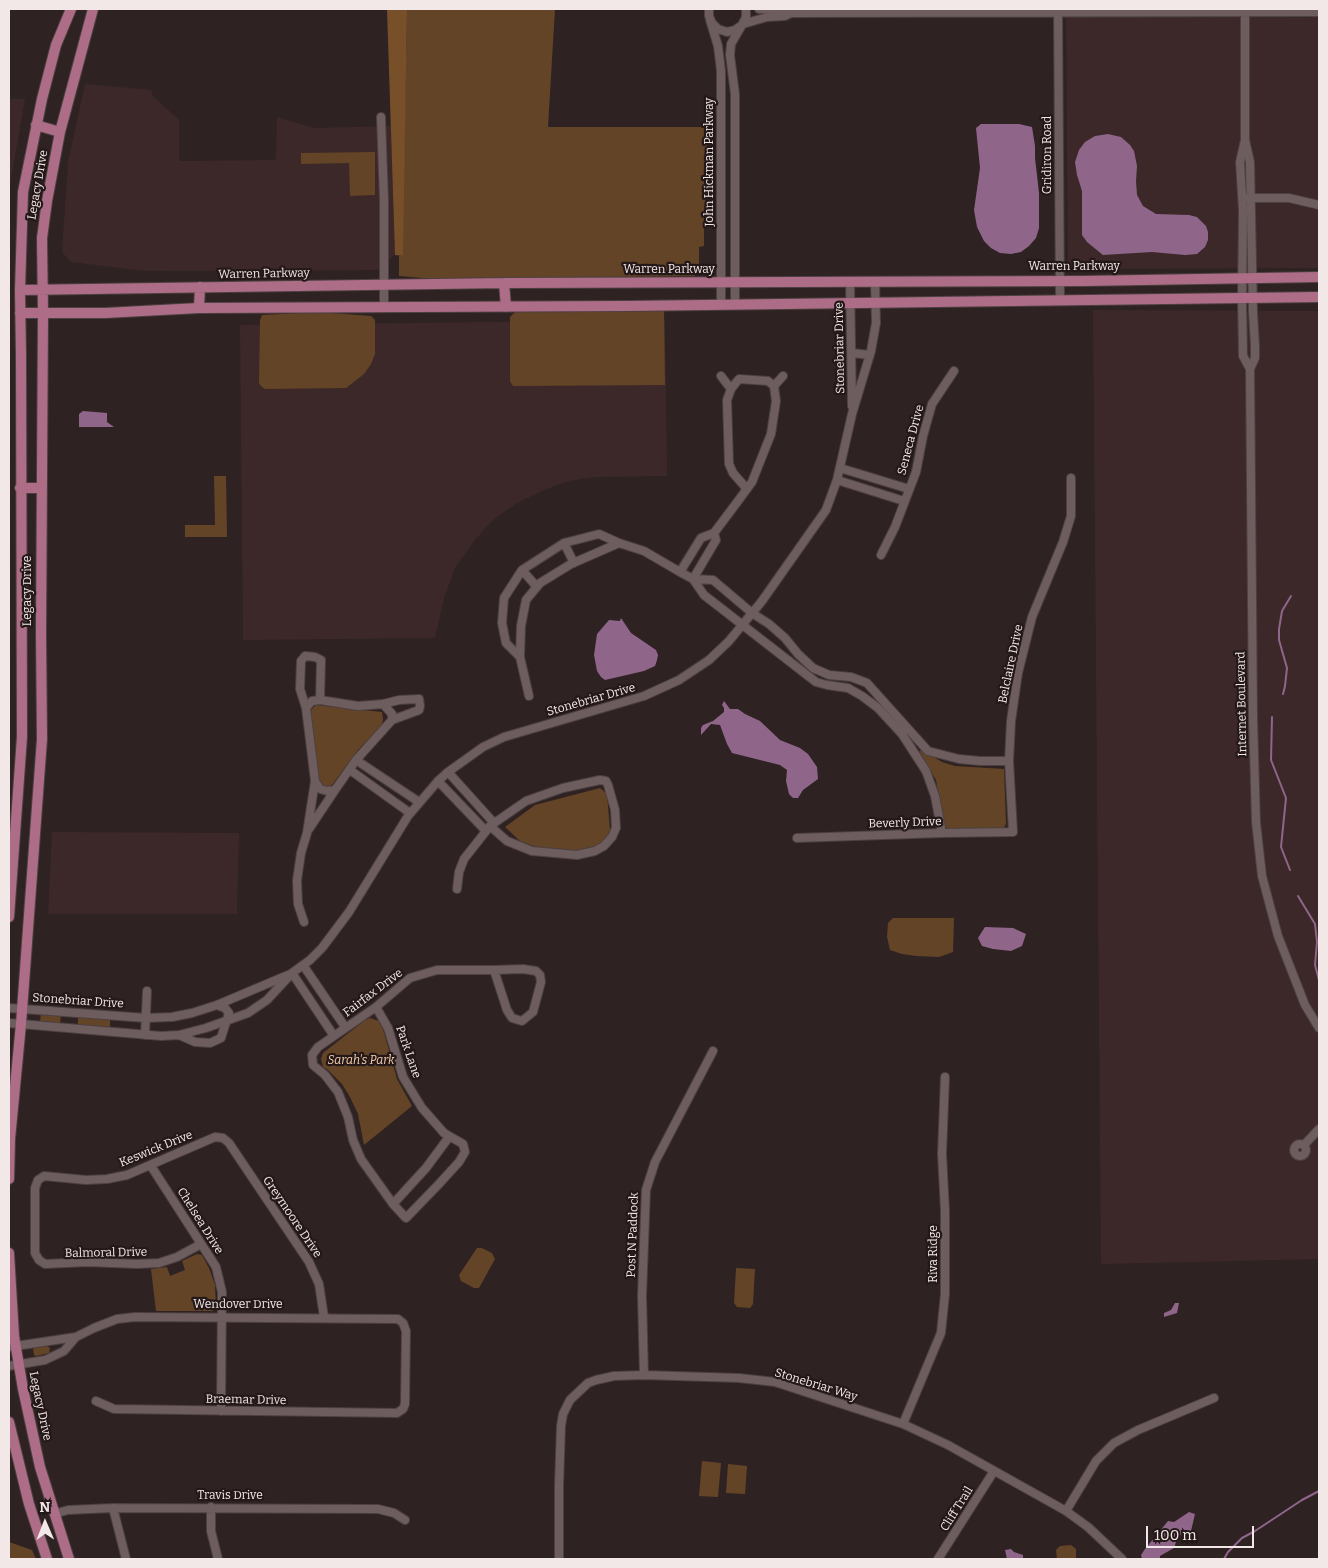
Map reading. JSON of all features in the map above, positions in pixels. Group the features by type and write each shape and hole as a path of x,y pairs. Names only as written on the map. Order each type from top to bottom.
{"main road":[{"name":"Legacy Drive","path":"9,917 21,761 20,290 23,192 36,125 56,45 71,9"},
{"name":"Legacy Drive","path":"9,1179 10,1139 21,1024 42,739 42,238 60,132 92,9"},
{"path":"36,125 60,132"},
{"name":"Warren Parkway","path":"20,290 504,283 1083,281 1319,277"},
{"path":"504,283 506,307"},
{"path":"199,308 200,288"},
{"path":"20,313 105,313 199,308 735,305 1319,297"},
{"path":"20,488 41,488"},
{"path":"22,633 41,633"},
{"name":"Legacy Drive","path":"9,1253 14,1365 40,1467 69,1559"},
{"path":"9,1422 29,1504 46,1559"}],"street":[{"name":"John Hickman Parkway","path":"709,9 720,59 721,305"},
{"name":"John Hickman Parkway","path":"735,305 735,106 730,55 731,44 746,17 746,9"},
{"path":"759,9 785,10 791,13"},
{"path":"710,20 716,27 724,31 732,31 743,24 767,17 785,16 791,13 1058,10 1319,12"},
{"name":"Gridiron Road","path":"1058,10 1060,300"},
{"path":"1245,12 1244,140 1240,162 1248,278"},
{"path":"721,107 735,106"},
{"path":"381,117 384,200 384,308"},
{"path":"1244,140 1250,162 1252,198 1248,278"},
{"path":"1241,198 1290,198 1319,205"},
{"name":"Internet Boulevard","path":"1248,278 1242,298 1243,356 1250,369"},
{"name":"Internet Boulevard","path":"1248,278 1253,298 1255,358 1250,369 1253,716 1256,822 1262,876 1278,936 1305,1006 1319,1028"},
{"name":"Stonebriar Drive","path":"850,281 852,414"},
{"name":"Stonebriar Drive","path":"9,1022 145,1035 180,1035 248,1013 261,1006 292,973 322,948 349,912 410,813 448,772 483,747 504,737 644,696 679,680 709,660 729,641 752,614 826,510 837,480 852,414 870,355 876,323 875,281"},
{"path":"852,352 870,355"},
{"name":"Seneca Drive","path":"881,555 895,527 916,472 932,404 954,371"},
{"path":"721,376 731,389"},
{"path":"774,386 784,376"},
{"path":"680,572 701,538 714,533 747,489 752,482 771,434 776,401 774,386 768,381 739,379 731,389 727,400 729,464 747,489"},
{"name":"Seneca Drive","path":"840,468 909,490"},
{"name":"Belclaire Drive","path":"1013,832 1009,761 1011,721 1018,673 1032,617 1063,542 1071,516 1071,478"},
{"path":"837,480 904,501"},
{"path":"693,579 716,540 714,533"},
{"path":"520,657 506,643 502,623 504,598 522,570 564,543 599,534 619,544 644,551 693,579 713,580 752,614 769,624 785,638 813,668 829,675 851,677 867,683 928,751 945,757 966,760 1009,761"},
{"path":"564,543 574,563"},
{"path":"529,696 520,657 521,626 526,600 540,583 574,563 619,544"},
{"path":"522,570 537,587"},
{"path":"693,579 704,595 816,682 848,688 878,708 902,734 926,771 935,796 942,833"},
{"path":"304,922 298,904 298,880 301,853 307,833 315,781 306,708 300,689 301,661 305,656 314,656 321,660 320,700"},
{"path":"306,708 312,701 320,700 358,706 419,699 420,706 419,710 392,720 356,760 307,833"},
{"path":"383,704 392,714 392,720"},
{"path":"356,760 419,802"},
{"path":"350,770 410,813"},
{"path":"448,772 490,826"},
{"path":"438,781 490,826 508,841 532,851 577,855 595,852 612,837 616,828 615,810 608,785 606,781 600,780 563,788 535,797 516,807 490,826 464,858 459,872 457,889"},
{"path":"315,781 320,790 335,790"},
{"name":"Beverly Drive","path":"797,838 1013,832"},
{"path":"303,965 345,1028"},
{"name":"Fairfax Drive","path":"393,1204 362,1159 353,1140 345,1106 338,1092 312,1062 312,1055 318,1047 376,1007 403,983 416,976 437,970 530,969 536,971 540,975 540,987 533,1012 526,1019 512,1018 507,1010 494,970"},
{"path":"292,973 334,1036"},
{"name":"Stonebriar Drive","path":"9,1008 146,1018 172,1017 217,1005 292,973"},
{"path":"145,1035 147,991"},
{"path":"217,1005 225,1008 229,1013 228,1021"},
{"name":"Park Lane","path":"376,1007 388,1028 403,1078 422,1108 449,1137 463,1144 465,1152 459,1162 406,1218 393,1204"},
{"name":"Stonebriar Drive","path":"180,1035 195,1042 210,1043 221,1038 228,1021"},
{"name":"Post N Paddock","path":"644,1375 642,1286 646,1190 655,1162 713,1050"},
{"name":"Riva Ridge","path":"903,1424 940,1334 944,1304 945,1211 942,1154 945,1077"},
{"path":"1304,1145 1319,1129"},
{"name":"Keswick Drive","path":"39,1260 35,1253 35,1188 38,1180 44,1176 86,1180 128,1175 215,1136 223,1138"},
{"path":"393,1204 426,1168 449,1137"},
{"name":"Greymoore Drive","path":"223,1138 229,1143 309,1262 319,1284 324,1317"},
{"name":"Chelsea Drive","path":"151,1166 216,1267 222,1292 221,1411"},
{"name":"Balmoral Drive","path":"39,1260 45,1264 87,1262 160,1263 177,1258 202,1244"},
{"name":"Wendover Drive","path":"12,1346 76,1337 117,1319 135,1316 398,1319 406,1331 405,1404 403,1409 397,1413"},
{"name":"Wendover Drive","path":"14,1365 45,1360 64,1351 76,1337"},
{"name":"Stonebriar Way","path":"559,1559 561,1426 570,1400 588,1383 596,1380 614,1376 644,1375 740,1378 775,1382 903,1424 948,1444 1066,1511 1088,1527 1122,1559"},
{"path":"1066,1511 1096,1461 1114,1443 1138,1430 1214,1398"},
{"name":"Braemar Drive","path":"96,1401 114,1409 397,1413"},
{"name":"Cliff Trail","path":"938,1559 994,1471"},
{"path":"211,1507 211,1531 218,1559"},
{"path":"114,1508 126,1559"},
{"name":"Travis Drive","path":"54,1514 68,1510 114,1508 378,1509 394,1512 405,1520"}],"shaded area":[{"path":"387,9 407,9 403,256 395,255"},
{"path":"1066,9 1319,9 1319,268 1068,269"},
{"path":"85,84 151,90 153,96 179,120 179,161 276,160 277,117 314,128 391,126 395,255 377,270 144,271 71,262 62,252 68,162"},
{"path":"9,99 25,99 9,190"},
{"path":"981,124 1019,124 1032,127 1039,193 1039,228 1036,238 1021,252 1011,254 1000,253 991,248 984,241 977,227 974,210 980,168 976,128"},
{"path":"1108,134 1121,137 1134,151 1137,166 1137,195 1143,206 1156,214 1197,217 1206,226 1208,240 1205,247 1197,254 1185,255 1152,252 1103,255 1087,242 1082,235 1082,191 1075,162 1079,150 1085,142 1095,136"},
{"path":"1093,310 1319,311 1319,1259 1101,1264"},
{"path":"665,320 667,476 595,477 569,481 544,490 515,504 493,520 474,541 455,568 444,598 435,638 243,640 240,325"},
{"path":"83,411 107,413 107,422 114,427 79,427 79,414"},
{"path":"621,618 631,633 656,650 657,660 655,666 644,671 605,680 597,671 594,655 597,634 609,620 620,621"},
{"path":"724,701 730,709 738,709 760,721 780,740 800,748 808,754 817,767 818,779 803,790 798,798 793,798 789,794 786,781 787,770 780,765 732,753 720,725 711,724 701,735 703,725 713,721 724,712 722,705"},
{"path":"52,832 239,833 237,914 48,914"},
{"path":"985,927 1013,928 1026,934 1022,946 1011,951 982,946 978,938"},
{"path":"1175,1303 1179,1303 1177,1313 1164,1317 1164,1313 1171,1310"},
{"path":"1189,1512 1195,1514 1191,1531 1178,1536 1174,1548 1160,1556 1160,1559 1142,1559 1141,1555 1145,1549 1168,1521 1174,1522"},
{"path":"1011,1549 1023,1555 1023,1559 1007,1559 1005,1550"}],"green space":[{"path":"407,9 555,9 548,127 707,127 707,188 704,211 704,246 699,247 699,273 694,276 435,279 399,276 399,256 402,256"},
{"path":"375,152 375,195 350,196 349,163 301,164 301,153"},
{"path":"664,310 665,385 513,386 510,381 510,317 517,311"},
{"path":"319,312 371,316 375,320 375,354 364,374 346,388 265,389 259,383 260,320 262,315"},
{"path":"214,476 226,476 227,537 185,537 185,525 215,525"},
{"path":"316,705 382,712 383,719 382,725 358,750 332,785 327,787 317,781 314,736 309,712"},
{"path":"922,750 942,762 955,766 1004,769 1006,824 1002,831 949,830 944,825 936,780 919,751"},
{"path":"600,788 607,794 610,830 605,841 596,848 582,851 536,847 520,841 505,827 535,805"},
{"path":"893,918 954,918 953,952 939,957 902,954 890,950 887,937 888,923"},
{"path":"41,1012 61,1014 60,1024 40,1022"},
{"path":"78,1016 110,1019 110,1028 78,1025"},
{"name":"Sarah's Park","path":"370,1018 379,1021 383,1029 397,1079 412,1106 364,1145 358,1114 350,1097 342,1084 323,1067 321,1059 323,1053"},
{"path":"477,1248 482,1248 492,1253 495,1259 479,1288 474,1288 461,1281 459,1275"},
{"path":"197,1254 202,1255 209,1268 215,1285 216,1307 213,1311 156,1311 151,1269 167,1267 170,1276 185,1270 182,1261"},
{"path":"736,1268 755,1269 753,1304 750,1308 737,1307 734,1303"},
{"path":"46,1345 50,1348 49,1353 34,1355 33,1349 35,1347"},
{"path":"702,1461 721,1463 718,1497 699,1496"},
{"path":"728,1464 747,1466 745,1494 726,1493"},
{"path":"9,1542 32,1550 36,1559 9,1559"},
{"path":"1071,1545 1076,1549 1076,1559 1057,1559 1056,1550 1060,1546"}],"waterway":[{"path":"1283,694 1287,668 1279,640 1279,629 1282,611 1291,596"},
{"path":"1272,717 1271,760 1286,798 1281,847 1290,870"},
{"path":"1298,896 1315,924 1317,942 1315,965 1319,980"},
{"path":"1224,1559 1228,1552 1242,1538 1319,1491"}]}
